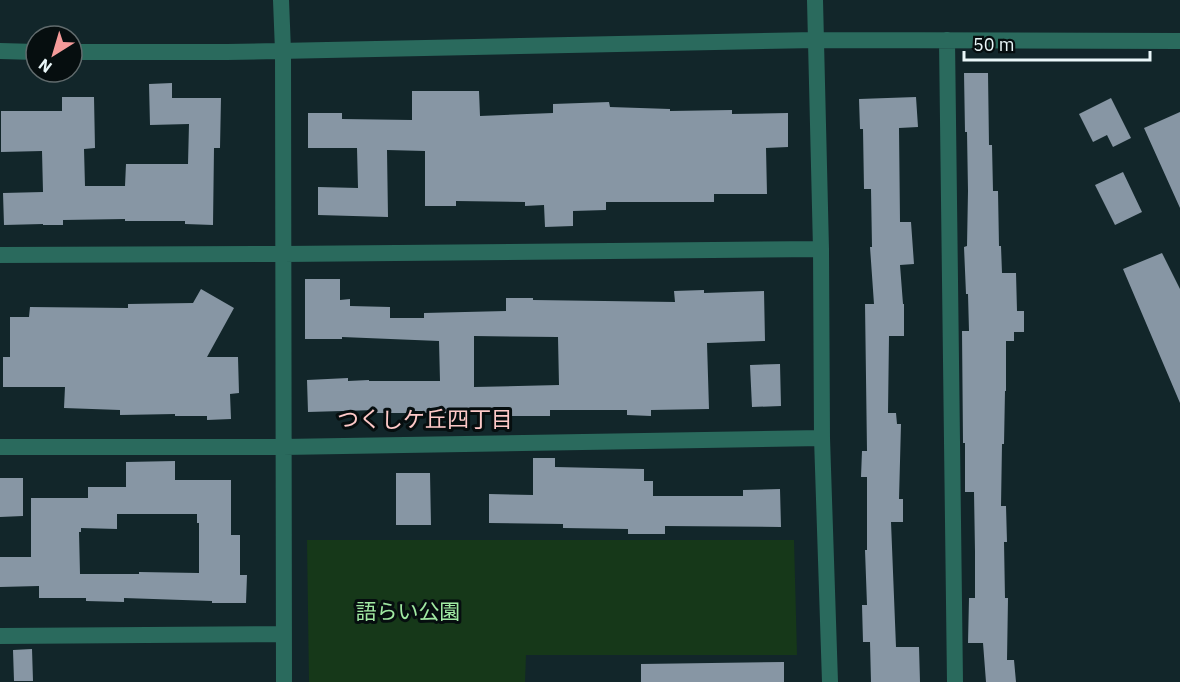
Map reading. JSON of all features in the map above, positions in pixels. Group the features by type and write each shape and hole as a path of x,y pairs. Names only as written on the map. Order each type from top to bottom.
{"street":[{"path":"281,0 284,682"},
{"path":"815,0 821,249 822,438 830,682"},
{"path":"84,52 283,51 816,40 1180,41"},
{"path":"947,40 955,682"},
{"path":"0,51 24,51"},
{"path":"0,255 821,249"},
{"path":"0,447 284,447 822,438"},
{"path":"0,636 283,634"}],"green space":[{"name":"語らい公園","path":"307,540 794,540 797,655 526,655 525,682 309,682"}],"building":[{"path":"964,73 988,73 989,145 992,145 993,191 998,191 1002,273 1016,273 1017,311 1024,311 1024,332 1014,332 1014,341 1006,341 1004,444 1002,444 1001,506 1006,506 1007,542 1004,542 1005,598 1008,598 1007,660 1014,660 1016,682 986,682 983,643 968,643 969,598 975,598 975,551 974,492 965,492 965,443 963,443 962,331 969,331 964,247 967,246 968,191"},
{"path":"172,83 172,98 221,98 220,148 214,148 213,225 185,224 185,221 125,221 125,219 63,220 63,225 4,225 3,193 43,192 42,151 1,152 1,111 62,111 62,97 94,97 95,148 84,149 85,186 125,186 126,164 188,164 189,124 150,125 149,84"},
{"path":"412,91 479,91 480,116 553,113 553,104 609,102 610,107 670,109 670,111 732,110 732,114 788,113 788,147 766,148 767,194 714,194 714,202 606,202 606,210 573,211 573,226 545,227 544,205 525,206 525,202 456,201 456,206 425,206 425,151 387,150 388,217 318,215 318,187 358,188 357,148 308,148 308,113 342,113 342,119 412,120"},
{"path":"916,97 918,127 899,128 900,222 911,222 914,264 900,265 904,336 889,336 888,413 896,413 897,424 901,424 899,499 903,499 903,522 891,522 896,647 919,647 920,682 871,682 870,642 863,642 862,605 867,605 865,550 867,550 867,477 861,477 862,451 867,451 865,304 874,304 870,247 872,247 871,189 864,189 863,129 860,129 859,99"},
{"path":"1111,98 1131,138 1113,147 1107,135 1093,142 1079,114"},
{"path":"1180,112 1180,208 1144,128"},
{"path":"1123,172 1142,212 1115,225 1095,185"},
{"path":"1162,253 1180,289 1180,403 1123,269"},
{"path":"305,279 340,279 340,300 350,299 350,306 390,307 390,318 424,318 424,313 506,311 506,298 675,302 674,291 704,290 704,293 764,291 765,341 707,343 709,409 651,410 651,416 627,415 627,410 550,410 550,416 511,416 511,411 308,412 307,380 348,378 348,381 440,381 439,341 342,337 342,339 305,339","holes":["474,336 558,337 559,385 474,387"]},
{"path":"201,289 234,308 207,357 238,357 239,393 230,394 231,419 207,420 207,416 175,416 175,414 120,415 120,410 64,408 65,387 3,387 3,357 10,357 10,317 29,317 30,307 128,308 128,304 193,303"},
{"path":"780,364 781,406 752,407 750,365"},
{"path":"533,458 555,458 555,467 644,469 644,481 653,481 653,496 743,496 743,490 780,489 781,527 665,526 665,534 628,534 628,529 563,528 563,524 489,523 489,494 533,495"},
{"path":"175,461 175,480 231,480 231,535 240,535 240,575 247,575 246,603 124,598 124,602 86,601 86,598 39,598 39,586 0,587 0,557 31,557 31,498 88,498 88,487 126,487 126,462","holes":["117,514 197,514 199,573 80,574 79,532 81,528 117,529"]},
{"path":"396,473 430,473 431,525 396,525"},
{"path":"0,478 23,478 23,516 0,517"},
{"path":"32,649 33,681 14,681 13,650"},
{"path":"784,662 784,682 641,682 641,664"}],"district":[{"name":"つくしケ丘四丁目","path":"425,419"}]}
